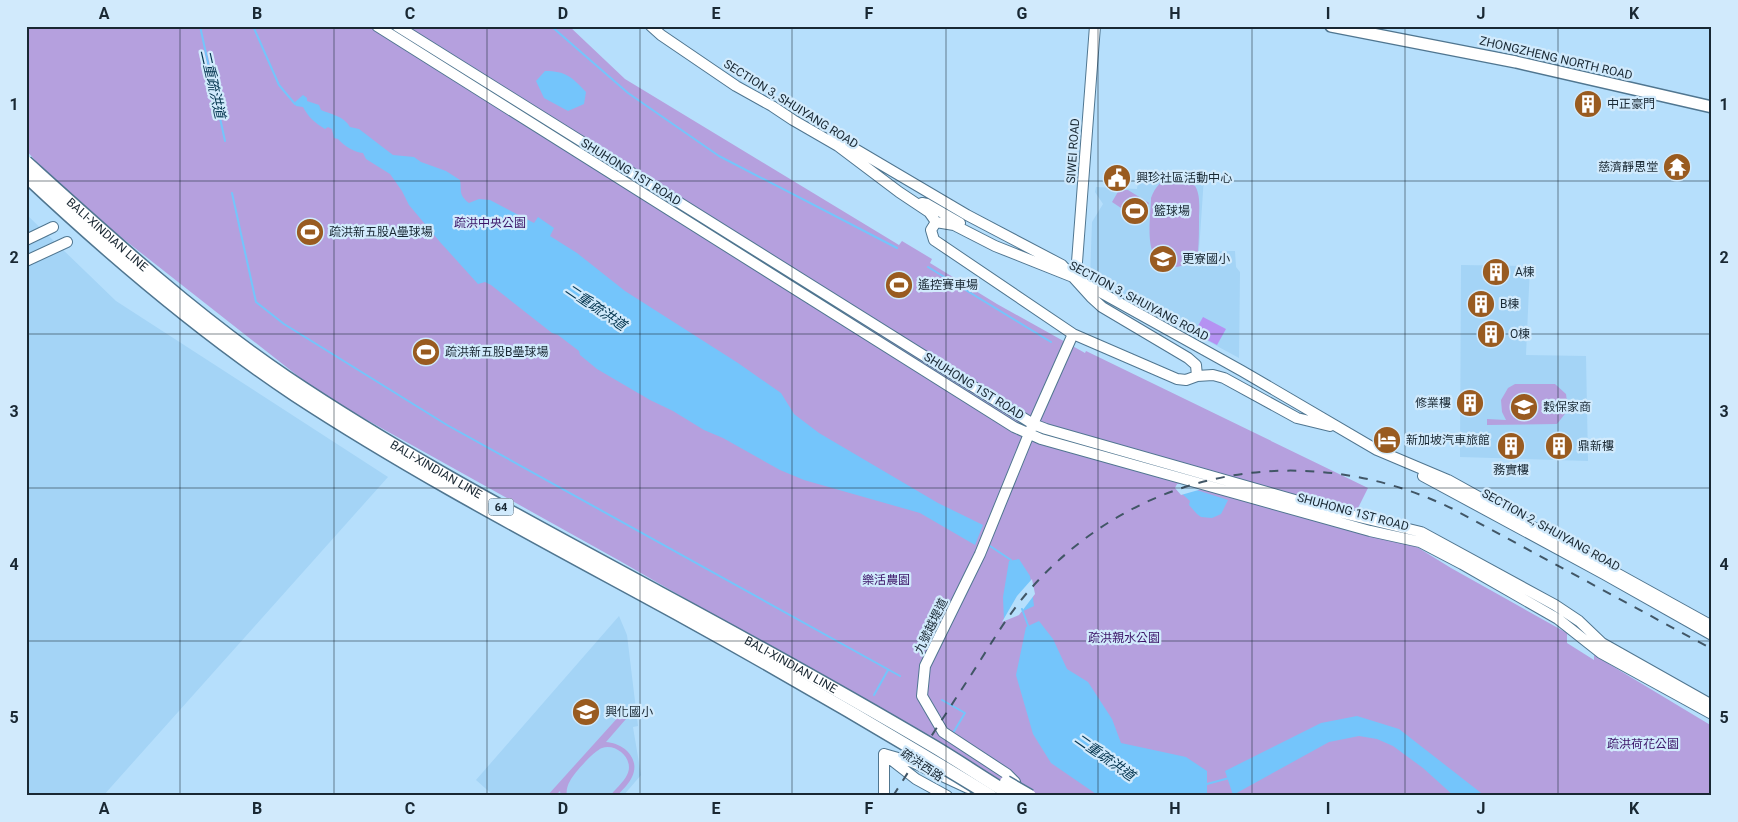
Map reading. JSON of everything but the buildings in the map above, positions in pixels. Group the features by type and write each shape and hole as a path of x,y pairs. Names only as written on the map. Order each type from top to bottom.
{"highway":[{"name":"BALI-XINDIAN LINE","path":"26,162 162,282 226,333 284,375 476,493 865,707 1014,796"},
{"name":"BALI-XINDIAN LINE","path":"26,176 95,239 168,300 231,350 301,398 434,479 843,707 991,796"},
{"path":"699,614 737,628 832,678 1030,796"},
{"path":"936,762 980,796"}],"main road":[{"name":"ZHONGZHENG NORTH ROAD","path":"1332,26 1516,62 1712,107"}],"street":[{"name":"SHUHONG 1ST ROAD","path":"377,26 1007,422 1031,429 1046,429 1330,510 1421,532 1554,606 1579,621 1602,643 1712,704"},
{"name":"SHUHONG 1ST ROAD","path":"397,26 1031,429 1041,439 1370,532 1420,542 1558,619 1601,653 1712,714"},
{"name":"SECTION 3, SHUIYANG ROAD","path":"651,26 736,86 838,146 928,212 936,222 954,225 995,246 1073,277 1242,371 1338,428"},
{"name":"SIWEI ROAD","path":"1073,277 1077,262 1095,26"},
{"path":"772,106 797,116 967,215 1062,265 1102,307 1188,358 1196,365 1197,376"},
{"path":"914,202 927,204 965,226 972,234"},
{"path":"936,222 931,230 934,240 1073,334 1177,379 1186,380 1197,376 1213,375 1224,378 1296,418 1338,428"},
{"path":"26,240 53,227"},
{"path":"26,260 67,242"},
{"path":"1031,429 1073,334"},
{"name":"SECTION 2, SHUIYANG ROAD","path":"1338,428 1377,450 1448,480 1712,626"},
{"name":"九號越堤道","path":"1014,796 1016,791 1015,782 1007,774 943,732 922,696 926,666 980,554 1031,429"},
{"name":"SECTION 2, SHUIYANG ROAD","path":"1377,450 1383,457 1444,486 1712,635"},
{"path":"884,796 884,754 912,762 985,796"},
{"name":"疏洪西路","path":"884,754 916,779 947,796"}],"shaded area":[{"name":"更寮國小","path":"1139,170 1166,175 1204,177 1199,251 1235,251 1236,267 1240,272 1239,358 1090,277 1092,222 1103,204 1095,192 1096,187 1137,189"},
{"path":"26,214 116,301 388,477 103,796 26,796"},
{"name":"穀保家商","path":"1461,265 1530,266 1526,355 1586,356 1588,461 1460,457"},
{"path":"1203,317 1226,329 1217,345 1194,333"},
{"name":"興化國小","path":"619,616 627,635 638,726 633,727 641,775 623,796 494,796 476,780"}],"green space":[{"path":"26,26 569,26 625,79 899,245 902,241 932,259 930,263 997,304 1085,353 1086,351 1368,488 1357,510 1451,568 1567,633 1567,643 1594,660 1594,655 1712,726 1712,796 1028,796 620,561 322,395 61,190 26,150"},
{"path":"1173,176 1189,180 1196,188 1199,201 1198,252 1187,263 1177,267 1163,265 1156,259 1150,240 1151,198 1162,181"},
{"name":"籃球場","path":"1119,190 1128,190 1149,203 1139,220 1112,202"},
{"path":"1515,384 1555,384 1566,394 1568,410 1557,424 1487,425 1487,419 1506,420 1502,412 1501,400 1508,388"},
{"path":"621,714 626,719 606,742 618,745 629,753 634,764 634,770 631,780 617,796 610,796 627,775 629,764 619,750 608,747 594,753 572,777 568,785 567,796 561,796 560,791 555,796 547,796"}],"water":[{"path":"545,71 558,72 572,79 586,92 584,104 568,111 544,98 536,81"},
{"path":"303,95 307,98 307,101 319,105 321,110 341,118 350,127 359,129 393,155 414,157 421,162 446,171 460,180 462,195 469,203 479,199 490,200 534,223 538,217 554,228 550,236 577,253 625,291 738,363 781,393 794,414 819,433 938,503 983,525 975,545 920,513 804,480 780,470 723,438 704,430 597,369 580,355 579,351 558,335 552,333 491,285 485,282 478,284 409,205 390,174 366,159 363,153 349,148 334,138 332,129 328,127 325,129 312,120 303,107 296,106 294,103"},
{"path":"1181,485 1228,500 1221,514 1212,518 1201,517 1189,505 1190,501 1179,491"},
{"path":"1019,559 1030,576 1034,606 1004,620 1003,597 1009,561"},
{"path":"1039,621 1053,639 1067,669 1088,682 1112,719 1121,743 1186,757 1207,771 1207,796 1099,796 1051,763 1033,734 1016,675 1026,627"},
{"path":"1357,716 1399,729 1485,796 1454,796 1423,768 1393,746 1377,739 1359,736 1329,742 1233,795 1225,771 1321,723"}],"pier":[{"path":"1183,483 1202,489 1181,495 1175,488 1177,484"},
{"path":"1032,579 1035,594 1019,615 1002,622 1017,596"}],"waterway":[{"name":"二重疏洪道","path":"200,26 225,141"},
{"name":"二重疏洪道","path":"253,26 279,85 295,104"},
{"path":"551,26 628,93 719,156 897,248"},
{"path":"232,193 256,302 284,324 447,425 900,676"},
{"path":"928,267 1051,342"},
{"name":"二重疏洪道","path":"990,546 1011,560 1012,563"},
{"name":"二重疏洪道","path":"1022,609 1029,628"},
{"path":"874,695 888,670"},
{"path":"942,700 965,713 953,733"},
{"name":"二重疏洪道","path":"1207,784 1229,778"}],"railway":[{"path":"893,796 1016,606 1034,585 1077,544 1125,513 1177,490 1231,476 1286,471 1343,474 1398,487 1453,509 1712,649"}],"place":[{"name":"中正豪門","path":"1588,104"},
{"name":"慈濟靜思堂","path":"1677,167"},
{"name":"興珍社區活動中心","path":"1117,178"},
{"name":"籃球場","path":"1135,211"},
{"name":"疏洪新五股A壘球場","path":"310,232"},
{"name":"更寮國小","path":"1163,259"},
{"name":"A棟","path":"1496,272"},
{"name":"遙控賽車場","path":"899,285"},
{"name":"B棟","path":"1481,304"},
{"name":"O棟","path":"1491,334"},
{"name":"疏洪新五股B壘球場","path":"426,352"},
{"name":"修業樓","path":"1470,403"},
{"name":"穀保家商","path":"1524,407"},
{"name":"新加坡汽車旅館","path":"1387,440"},
{"name":"務實樓","path":"1511,446"},
{"name":"鼎新樓","path":"1559,446"},
{"name":"興化國小","path":"586,712"}],"park label":[{"name":"疏洪中央公園","path":"490,223"},
{"name":"樂活農園","path":"886,580"},
{"name":"疏洪親水公園","path":"1124,638"},
{"name":"疏洪荷花公園","path":"1643,744"}]}
